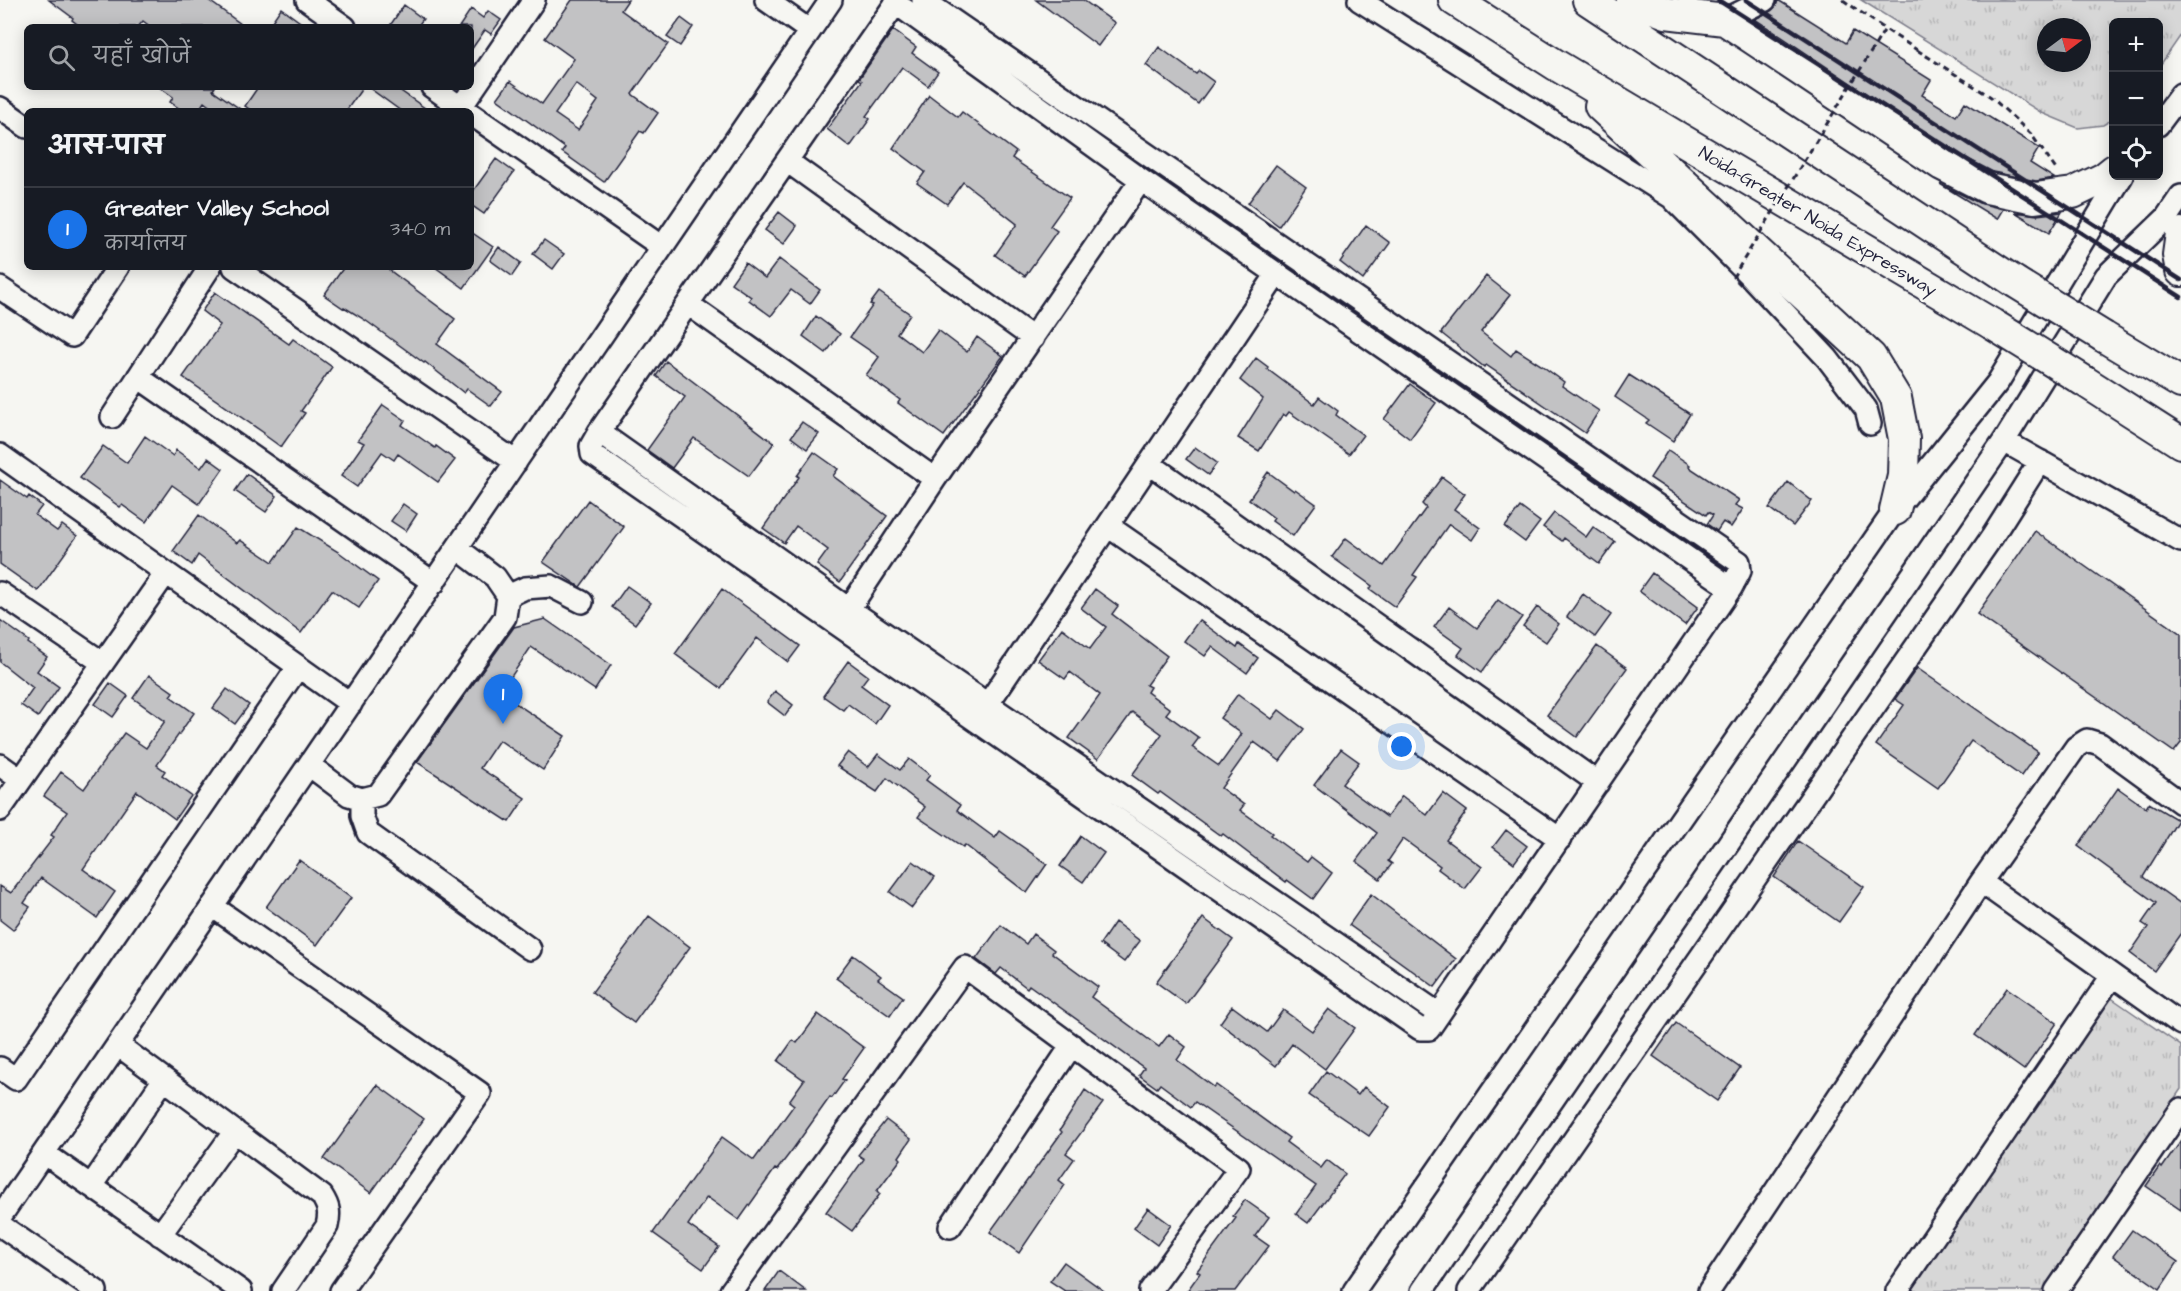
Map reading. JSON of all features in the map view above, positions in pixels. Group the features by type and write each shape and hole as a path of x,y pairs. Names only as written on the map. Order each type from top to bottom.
{"highway":[{"name":"Noida-Greater Noida Expressway","path":"1455,0 1556,64 1992,324 2181,443"},
{"path":"1588,0 2015,282 2181,383"},
{"path":"1632,0 1666,13 1725,20 1942,165 1987,188 2034,198 2073,193 2109,174"},
{"path":"1556,64 1871,357 1896,398 1904,439 1903,476 1895,510"},
{"path":"2181,233 2178,255 2181,271"}],"street":[{"path":"307,0 341,24"},
{"path":"468,108 534,0"},
{"path":"766,0 810,31"},
{"path":"0,1217 831,0"},
{"path":"923,0 1736,558 1740,571 1731,588 1429,1029 1420,1029 976,722 599,432 896,2 1141,180 1731,588"},
{"path":"1359,0 1671,198 1750,276 1827,358 1866,409 1870,424"},
{"path":"1673,0 1725,20 1765,0"},
{"path":"436,90 462,108"},
{"path":"2163,118 2181,94"},
{"path":"0,108 24,125"},
{"path":"474,117 662,248"},
{"path":"787,161 1033,338"},
{"path":"843,618 935,478 1141,180"},
{"path":"1354,1291 1895,510 1998,382 2120,180"},
{"path":"1422,1291 2004,441 2106,276 2166,218 2181,196"},
{"path":"0,288 72,336 116,270"},
{"path":"112,417 208,270"},
{"path":"238,270 516,462"},
{"path":"976,722 1277,274"},
{"path":"688,304 935,478"},
{"path":"138,377 434,582"},
{"path":"2004,441 2181,541"},
{"path":"0,455 351,704"},
{"path":"1469,1291 1979,557 2040,461"},
{"path":"1150,464 1598,783"},
{"path":"1108,526 1560,839"},
{"path":"309,765 349,795 362,799 378,795 389,783 505,617 508,596 495,577 457,548"},
{"path":"0,810 166,573"},
{"path":"508,596 525,588 551,586 582,602"},
{"path":"0,593 103,663"},
{"path":"843,618 988,704 1439,1014"},
{"path":"0,1068 16,1079 298,667"},
{"path":"1713,1289 1981,882 2076,747 2087,740 2100,744 2181,803"},
{"path":"0,765 21,780"},
{"path":"362,799 362,816 368,833 530,949"},
{"path":"1981,882 2181,1024"},
{"path":"1256,915 1268,896"},
{"path":"212,906 480,1093 341,1291"},
{"path":"731,1291 965,967 1239,1168 1150,1291"},
{"path":"1897,1291 2112,976"},
{"path":"118,1045 322,1196 328,1204 330,1214 327,1226 283,1291"},
{"path":"950,1227 1072,1046"},
{"path":"91,1186 164,1079"},
{"path":"2056,1291 2181,1109"},
{"path":"160,1235 235,1131"},
{"path":"44,1153 241,1291"},
{"path":"0,1225 96,1291"}],"path":[{"path":"1843,0 1991,97 2031,134 2073,193"},
{"path":"1741,285 1732,277 1885,29"}],"green space":[{"path":"1861,0 2181,0 2181,35 2163,61 2163,18 2109,18 2109,121 2103,125 2078,128 2042,113"},
{"path":"2110,997 2181,1046 2181,1089 2043,1291 1910,1291"}],"building":[{"path":"49,0 208,0 241,24 147,24 143,21 140,24 77,24 72,20 73,18"},
{"path":"572,0 628,0 621,10 668,44 632,94 658,113 644,133 640,131 604,182 562,152 565,148 497,99 510,81 542,104 574,59 545,38","holes":["576,84 598,101 578,130 555,114"]},
{"path":"1036,0 1083,0 1115,23 1098,46"},
{"path":"1778,0 1846,43 1853,31 1931,80 1922,95 1956,116 1965,102 2039,148 2030,163 2054,178 2036,181 1993,172 1951,150 1755,19 1771,11"},
{"path":"404,5 423,19 419,24 391,24"},
{"path":"281,8 303,24 270,24"},
{"path":"471,9 483,18 488,11 501,20 491,34 485,30 474,46 474,24 461,24"},
{"path":"681,18 693,27 680,46 667,37"},
{"path":"893,30 916,47 912,53 938,72 928,86 902,67 866,116 870,119 850,147 827,129 862,81 859,79"},
{"path":"1159,47 1196,74 1199,71 1214,82 1198,104 1146,65"},
{"path":"163,90 213,90 239,108 212,108 204,102 200,108 179,108 170,102 173,97"},
{"path":"256,90 361,90 348,108 248,108 245,106"},
{"path":"372,90 399,90 425,108 397,108"},
{"path":"929,95 958,117 962,112 1016,152 1012,158 1070,198 1050,226 1057,231 1025,276 995,255 1017,224 963,182 947,204 917,183 925,172 893,148"},
{"path":"496,159 514,172 484,214 474,207 474,190"},
{"path":"1276,165 1306,187 1279,226 1248,203"},
{"path":"1940,184 1979,203 2003,209 1997,219"},
{"path":"779,212 797,226 784,244 765,230"},
{"path":"2015,212 2037,215 2062,212 2049,233"},
{"path":"1366,225 1390,243 1363,280 1340,262"},
{"path":"474,234 493,247 464,288 439,270 474,270"},
{"path":"544,240 564,254 553,269 533,254"},
{"path":"499,247 521,263 512,276 490,260"},
{"path":"779,259 820,290 810,304 791,290 771,316 749,300 751,297 731,283 745,263 765,278"},
{"path":"342,270 389,270 455,319 437,344 502,392 491,406 467,389 464,393 425,362 365,320 324,295"},
{"path":"1486,276 1510,295 1481,332 1511,356 1516,349 1541,365 1564,382 1562,386 1599,411 1585,433 1486,365 1484,367 1441,333"},
{"path":"215,292 289,344 293,339 332,367 301,411 305,413 281,447 183,377 220,325 202,311"},
{"path":"879,292 910,314 897,333 922,352 938,330 967,352 977,337 1003,356 944,436 898,403 900,400 866,375 879,357 850,337 873,305 870,304"},
{"path":"816,316 840,334 826,353 803,336"},
{"path":"1256,358 1314,404 1319,397 1338,411 1336,415 1363,435 1349,454 1289,412 1286,416 1283,414 1259,451 1238,438 1263,399 1240,380"},
{"path":"666,361 774,443 749,476 694,438 672,468 647,450 685,397 656,376"},
{"path":"1629,375 1690,414 1673,441 1646,423 1649,420 1615,397"},
{"path":"1410,384 1436,403 1410,439 1384,419"},
{"path":"383,405 405,420 402,425 455,460 438,482 398,454 394,460 382,452 357,487 341,476 364,443 358,440"},
{"path":"802,422 819,434 807,449 791,437"},
{"path":"145,436 173,456 176,450 201,468 208,458 223,469 199,504 172,485 146,522 122,505 120,507 80,478 103,446 127,463"},
{"path":"1195,447 1217,463 1208,475 1186,459"},
{"path":"1668,450 1690,465 1689,467 1739,500 1735,505 1743,509 1731,527 1723,522 1717,531 1707,524 1713,515 1708,512 1706,515 1650,478"},
{"path":"814,452 838,469 833,476 887,516 840,582 817,565 828,550 796,526 784,543 763,528"},
{"path":"1268,472 1316,504 1293,536 1272,521 1274,518 1249,499"},
{"path":"247,474 277,496 266,512 235,491"},
{"path":"1442,477 1465,494 1454,509 1480,528 1472,540 1449,524 1413,575 1417,577 1395,607 1370,589 1372,586 1332,557 1346,538 1384,566 1426,508 1422,504"},
{"path":"0,480 27,499 29,496 42,506 35,515 57,531 62,525 77,536 38,591 0,564"},
{"path":"1788,482 1812,501 1793,526 1769,508"},
{"path":"588,500 624,527 580,587 543,562"},
{"path":"403,504 417,514 406,531 391,521"},
{"path":"1520,507 1540,522 1525,542 1505,527"},
{"path":"1554,513 1586,537 1593,527 1615,542 1599,564 1564,538 1562,541 1543,527"},
{"path":"199,515 237,543 240,540 273,562 298,527 340,553 378,581 359,608 332,590 301,633 198,555 192,565 173,551"},
{"path":"2035,531 2181,634 2181,743 2174,752 1977,614"},
{"path":"1652,573 1698,607 1685,625 1639,591"},
{"path":"627,586 651,603 635,624 612,607"},
{"path":"722,589 800,646 788,662 757,638 721,688 675,654"},
{"path":"1095,589 1118,606 1112,614 1167,656 1146,685 1150,687 1147,692 1170,709 1166,714 1199,738 1192,747 1219,766 1242,734 1220,718 1238,694 1272,719 1279,710 1304,729 1280,761 1254,742 1221,788 1244,805 1240,810 1272,833 1270,835 1307,862 1311,857 1332,873 1313,899 1287,880 1286,882 1223,834 1221,836 1160,792 1158,794 1132,775 1162,734 1132,712 1098,759 1069,738 1100,695 1070,672 1065,679 1038,660 1062,628 1090,649 1106,627 1081,608"},
{"path":"1583,594 1611,615 1595,637 1567,617"},
{"path":"1498,600 1522,617 1482,672 1458,655 1463,648 1434,627 1449,607 1477,628"},
{"path":"1537,607 1559,624 1546,642 1523,626"},
{"path":"545,619 611,665 595,690 531,647 500,693 565,736 543,770 499,740 480,768 525,798 509,822 417,762 514,627"},
{"path":"0,620 47,657 37,671 59,687 38,717 21,705 33,688 0,662"},
{"path":"1199,620 1237,648 1239,644 1258,658 1247,673 1212,647 1205,656 1184,641"},
{"path":"1597,646 1627,668 1577,737 1547,715"},
{"path":"848,661 868,676 861,685 888,705 875,724 848,704 843,710 823,696"},
{"path":"1917,668 2038,752 2021,776 1971,741 1938,788 1876,745 1904,705 1895,699"},
{"path":"149,675 173,692 170,696 194,713 157,765 165,771 162,775 191,796 175,819 137,791 83,869 115,892 97,918 41,878 24,903 30,907 13,930 0,920 0,886 11,893 54,837 51,835 67,812 44,796 61,772 84,789 124,733 146,748 165,721 133,698"},
{"path":"110,683 128,696 113,717 95,704"},
{"path":"227,689 249,705 235,724 213,708"},
{"path":"775,691 793,705 785,716 767,702"},
{"path":"1341,749 1359,762 1342,784 1387,817 1402,796 1427,815 1443,793 1467,811 1446,840 1482,867 1465,889 1438,869 1440,866 1403,839 1388,861 1392,864 1380,879 1356,861 1377,833 1314,785"},
{"path":"848,752 868,767 878,754 900,770 909,759 930,775 926,780 960,805 957,810 995,838 1000,831 1047,864 1027,893 965,845 963,847 918,817 925,807 887,778 877,792 837,766"},
{"path":"2118,788 2146,808 2149,803 2178,820 2143,877 2181,904 2181,933 2154,971 2130,953 2148,927 2142,923 2156,903 2078,846"},
{"path":"1506,830 1527,846 1514,863 1493,847"},
{"path":"1081,836 1104,853 1083,882 1060,866"},
{"path":"1798,841 1864,887 1839,922 1774,877"},
{"path":"299,860 351,898 317,945 266,907"},
{"path":"913,861 935,877 912,908 890,892"},
{"path":"1371,894 1456,959 1435,987 1349,925"},
{"path":"649,916 690,947 634,1023 592,992"},
{"path":"1203,918 1233,940 1186,1004 1156,982"},
{"path":"1115,922 1140,941 1124,962 1100,944"},
{"path":"1001,925 1026,944 1033,934 1054,950 1052,953 1098,987 1091,997 1159,1047 1169,1034 1186,1047 1177,1060 1289,1138 1286,1142 1321,1168 1327,1160 1345,1174 1308,1223 1296,1214 1316,1186 1195,1102 1191,1107 1160,1084 1157,1088 1139,1075 1144,1068 1029,985 1027,988 1001,968 996,974 976,959"},
{"path":"853,955 881,976 878,979 903,997 890,1016 836,978"},
{"path":"2007,988 2057,1023 2024,1070 1975,1035"},
{"path":"1232,1006 1267,1032 1283,1010 1312,1031 1329,1009 1355,1028 1325,1069 1292,1044 1276,1066 1220,1023"},
{"path":"818,1014 864,1048 842,1079 845,1080 832,1098 830,1097 777,1170 775,1169 739,1220 707,1197 688,1225 719,1247 703,1269 653,1233 722,1137 754,1160 794,1105 789,1101 804,1080 778,1061 793,1040 797,1043"},
{"path":"1676,1023 1740,1068 1717,1101 1653,1056"},
{"path":"1326,1071 1358,1095 1364,1087 1390,1107 1369,1136 1309,1095"},
{"path":"377,1085 424,1119 371,1193 324,1159"},
{"path":"1085,1090 1103,1103 1066,1153 1074,1159 1059,1180 1065,1185 1019,1253 990,1232 1062,1132 1060,1130"},
{"path":"886,1120 911,1139 899,1157 901,1159 877,1191 880,1194 852,1231 826,1212 864,1159 858,1155"},
{"path":"2181,1141 2181,1210 2146,1186"},
{"path":"1245,1200 1269,1217 1255,1236 1269,1246 1235,1291 1187,1291 1200,1273 1197,1271 1236,1218 1233,1216"},
{"path":"1148,1208 1171,1225 1157,1245 1134,1228"},
{"path":"2132,1230 2178,1262 2160,1289 2113,1256"},
{"path":"1064,1262 1104,1291 1065,1291 1050,1281"},
{"path":"779,1271 806,1291 765,1291"}],"railway":[{"path":"1718,0 2181,297"},
{"path":"1746,0 2181,280"}],"place":[{"name":"Greater Valley School","path":"503,724"}]}
